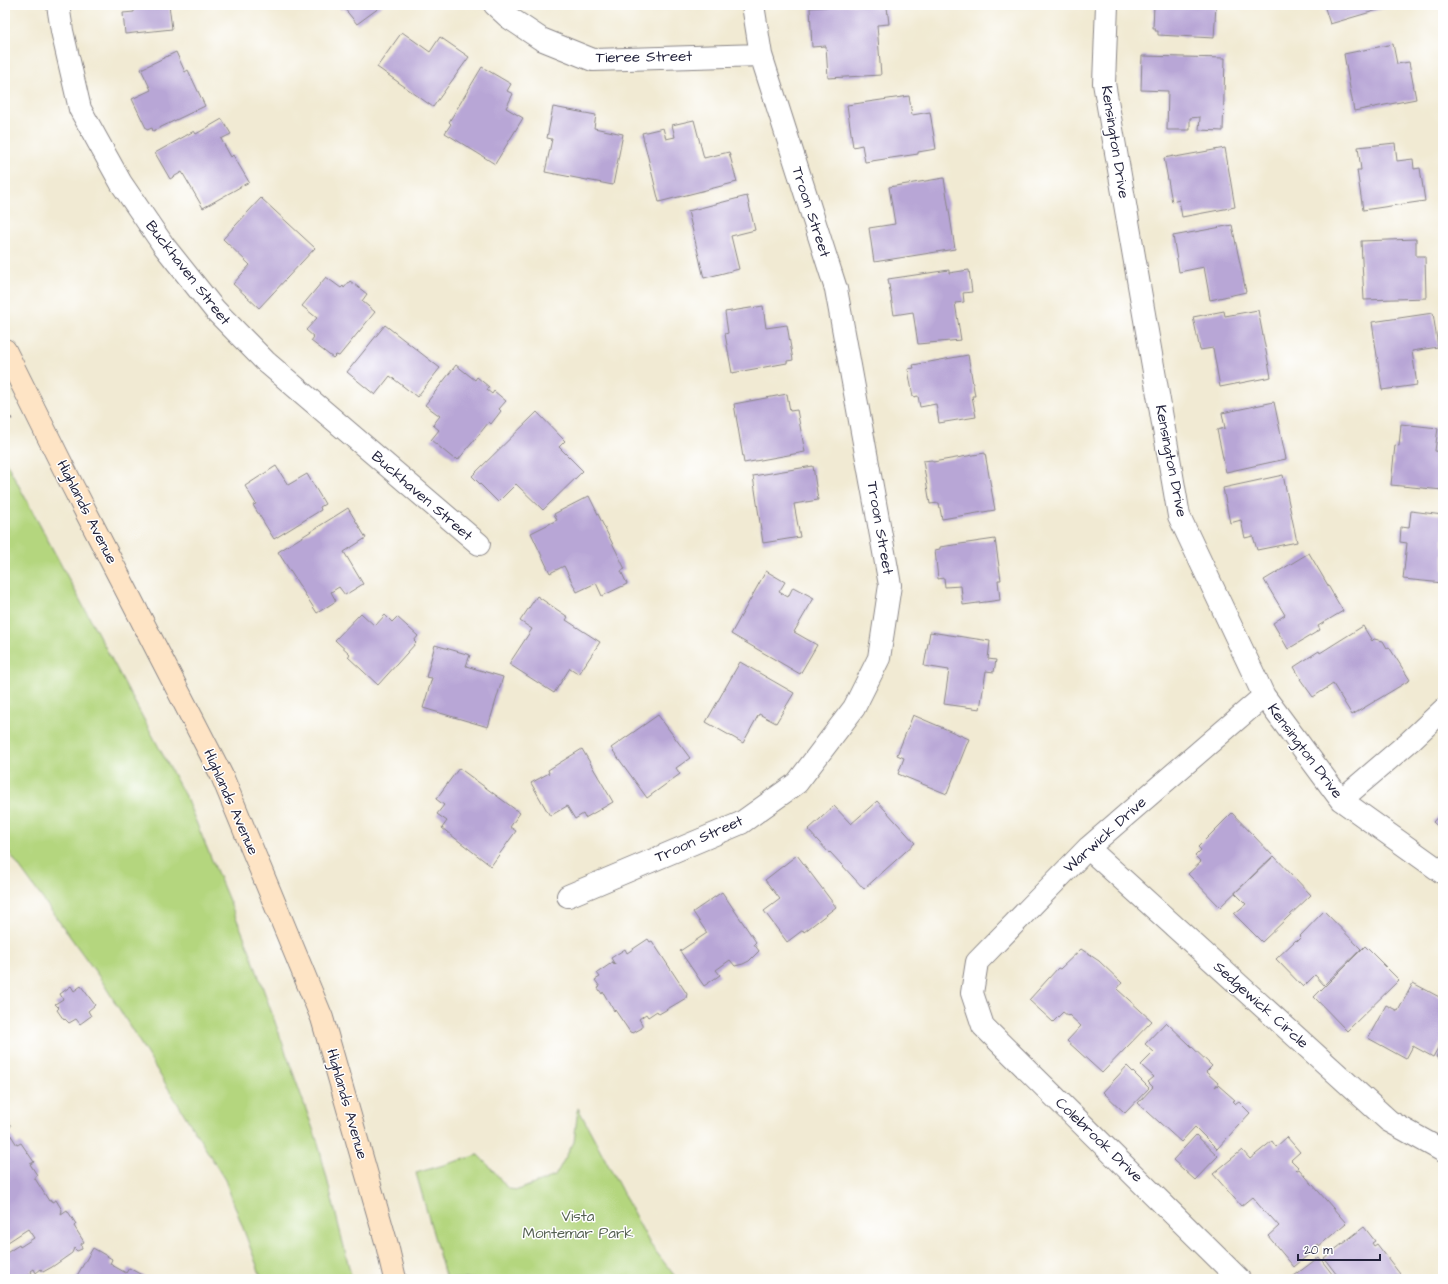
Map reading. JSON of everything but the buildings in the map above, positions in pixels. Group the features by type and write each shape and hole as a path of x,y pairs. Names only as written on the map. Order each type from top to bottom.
{"main road":[{"name":"Highlands Avenue","path":"5,350 72,485 222,776 322,1018 388,1245 396,1279"}],"street":[{"name":"Buckhaven Street","path":"58,5 62,32 80,108 121,183 164,246 215,310 265,361 479,544"},
{"name":"Tieree Street","path":"495,5 508,17 541,39 593,60 761,54"},
{"name":"Troon Street","path":"568,896 741,823 797,783 854,708 879,658 890,585 836,289 761,54 753,5"},
{"name":"Kensington Drive","path":"1107,5 1104,83 1179,516 1264,696 1340,800 1443,873"},
{"name":"Warwick Drive","path":"972,993 977,962 1088,848 1264,696"},
{"path":"1340,800 1410,741 1443,710"},
{"name":"Sedgewick Circle","path":"1088,848 1389,1121 1443,1151"},
{"name":"Colebrook Drive","path":"972,993 983,1026 1239,1279"}],"green space":[{"path":"5,460 186,798 248,946 318,1143 352,1279 262,1279 225,1180 100,978 5,847"},
{"name":"Vista Montemar Park","path":"578,1108 650,1244 677,1279 446,1279 416,1173 478,1155 493,1170 508,1189 518,1190 555,1176 574,1142"}]}
